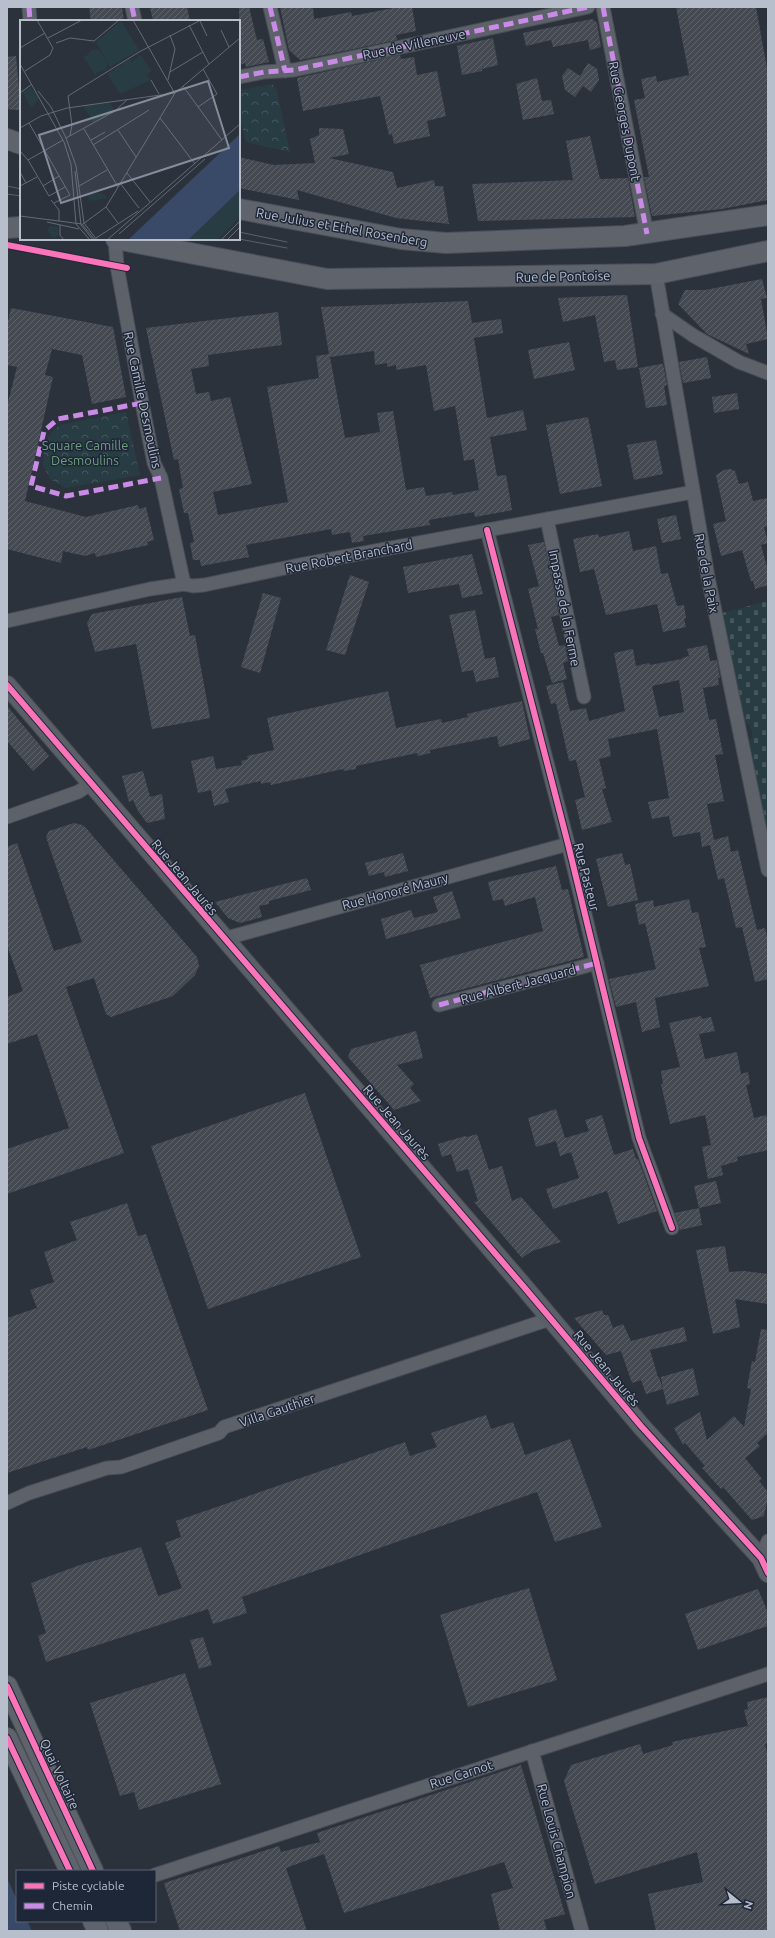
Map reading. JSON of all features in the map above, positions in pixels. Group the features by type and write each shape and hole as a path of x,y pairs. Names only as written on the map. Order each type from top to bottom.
{"main road":[{"path":"7,139 20,144"},
{"name":"Rue Julius et Ethel Rosenberg","path":"240,209 379,235 446,243 647,234"},
{"path":"647,234 768,215"},
{"path":"7,228 20,227"},
{"name":"Rue de Pontoise","path":"121,240 317,278 356,280 656,274 768,251"},
{"name":"Quai Voltaire","path":"7,1686 93,1870"},
{"path":"7,1738 70,1870"},
{"path":"94,1922 98,1931"},
{"path":"116,1922 121,1931"}],"street":[{"path":"29,7 30,20"},
{"path":"132,7 135,20"},
{"path":"270,7 285,71"},
{"name":"Rue de Villeneuve","path":"240,77 264,72 285,71 588,7"},
{"name":"Rue Georges Dupont","path":"603,7 647,234"},
{"name":"Rue Camille Desmoulins","path":"116,240 117,266 142,403 154,463 160,478 184,584"},
{"name":"Rue de la Paix","path":"656,274 708,578 768,870"},
{"path":"662,314 694,336 739,362 768,373"},
{"name":"Rue Robert Branchard","path":"7,621 150,589 184,584 193,586 204,585 693,492"},
{"name":"Impasse de la Ferme","path":"547,519 584,697"},
{"name":"Rue Pasteur","path":"487,530 568,844 639,1138 672,1228"},
{"name":"Rue Jean Jaurès","path":"7,685 641,1426 766,1562"},
{"path":"7,817 78,792 92,783"},
{"name":"Rue Honoré Maury","path":"223,938 568,844"},
{"name":"Rue Albert Jacquard","path":"439,1005 597,963"},
{"name":"Villa Gauthier","path":"7,1504 29,1493 107,1468 121,1467 219,1433 224,1427 550,1319"},
{"path":"766,1562 768,1541"},
{"name":"Rue Carnot","path":"156,1875 768,1674"},
{"name":"Rue Louis Champion","path":"532,1751 582,1931"}],"green space":[{"path":"272,84 276,88 290,152 246,142 240,119 240,90"},
{"name":"Square Camille Desmoulins","path":"126,412 140,475 66,488 50,479 43,465 44,449 50,434 60,425"},
{"path":"768,601 768,834 749,741 753,737 750,725 745,723 722,613"}],"water":[{"path":"7,1878 16,1898 16,1922 28,1922 32,1931 7,1931"}],"building":[{"path":"89,7 122,7 124,20 91,20"},
{"path":"150,7 187,7 190,20 153,20"},
{"path":"239,7 249,7 257,40 263,39 269,62 246,67 245,63 240,65"},
{"path":"280,7 313,7 314,19 351,12 352,16 399,7 412,7 416,31 396,35 397,40 300,60 289,50"},
{"path":"676,7 756,7 768,74 768,200 722,209 652,216 644,177 649,177 634,100 645,98 641,79 656,76 657,82 689,75"},
{"path":"592,19 597,23 601,47 590,50 588,40 553,47 551,40 526,46 523,33"},
{"path":"493,38 498,65 482,69 482,71 462,75 457,46"},
{"path":"400,55 401,59 414,57 417,75 437,71 446,116 427,121 430,136 394,144 392,134 389,135 380,96 303,111 297,78"},
{"path":"16,56 20,110 7,109 7,57"},
{"path":"588,63 597,69 599,80 591,92 583,86 575,97 565,90 562,76 568,68 580,76"},
{"path":"537,78 542,101 551,100 554,114 523,120 516,84"},
{"path":"319,128 343,129 349,154 329,158 393,172 397,188 434,180 435,186 443,186 449,224 396,218 297,190 299,200 240,188 240,157 274,165 315,163 310,139 319,135"},
{"path":"590,136 600,179 628,178 635,217 478,221 472,184 573,180 566,141"},
{"path":"762,279 767,298 761,299 768,339 746,344 749,354 707,334 678,304 685,290 705,290"},
{"path":"627,295 638,367 617,370 615,360 604,362 595,315 563,322 558,298"},
{"path":"468,301 472,323 501,319 503,333 474,338 487,418 523,410 527,430 490,437 497,476 506,475 512,510 475,517 474,512 429,520 430,525 363,536 364,541 352,543 350,532 332,535 331,529 246,545 249,557 201,566 200,560 193,560 190,543 194,542 188,513 184,513 179,489 183,488 178,459 174,460 146,328 278,312 282,345 208,355 209,366 191,369 196,394 209,392 211,401 230,397 252,484 213,492 218,515 288,502 267,387 319,378 316,356 329,354 321,307","holes":["374,351 375,365 387,363 387,367 396,365 396,370 426,365 434,411 455,406 464,461 474,459 479,490 453,495 452,492 426,496 424,487 406,490 393,411 377,413 380,432 345,438 330,357"]},
{"path":"11,308 113,327 126,397 92,404 82,355 52,349 45,375 53,377 25,501 86,517 138,505 139,509 146,507 154,540 147,542 148,545 96,557 95,553 85,556 63,551 61,563 7,549 7,406 17,367 7,365 7,326"},
{"path":"569,342 575,370 534,379 528,350"},
{"path":"707,357 711,378 683,383 679,362"},
{"path":"663,364 667,385 664,386 667,405 646,408 639,368"},
{"path":"737,393 739,409 714,413 712,397"},
{"path":"588,417 602,486 560,494 546,425"},
{"path":"656,440 663,474 634,480 627,445"},
{"path":"730,469 735,471 739,484 748,482 753,501 768,498 768,526 764,527 768,543 761,545 768,571 768,585 755,589 753,581 751,581 742,550 721,556 713,524 726,521 716,475 724,470"},
{"path":"676,515 681,539 662,543 657,519"},
{"path":"629,531 633,551 656,546 661,574 668,573 677,606 684,605 686,618 684,619 686,627 663,632 657,604 606,615 594,569 580,572 573,539 598,534 599,537"},
{"path":"544,542 559,615 551,617 559,646 565,645 568,661 563,663 567,679 552,683 543,653 541,653 535,629 538,629 528,589 539,586 528,545"},
{"path":"472,554 483,594 462,598 459,584 408,593 403,567"},
{"path":"350,575 369,582 345,655 326,650"},
{"path":"263,593 281,598 260,673 241,667"},
{"path":"182,597 190,636 195,635 210,718 152,729 136,644 95,652 87,623 92,614"},
{"path":"475,610 485,659 495,657 499,677 476,682 473,670 462,672 449,615"},
{"path":"707,645 710,661 717,660 720,678 718,678 719,685 703,688 709,720 716,719 723,754 715,755 724,801 707,804 714,840 728,836 731,852 738,850 757,930 765,928 768,942 768,979 755,982 742,927 736,928 724,878 718,880 710,845 702,847 700,832 673,837 669,816 652,819 648,802 669,798 657,729 608,739 611,756 599,759 606,788 602,789 612,822 582,830 575,800 585,797 576,760 569,761 556,703 551,704 546,686 563,682 570,711 586,708 589,721 625,711 614,653 633,649 636,666 682,659 689,656 687,649","holes":["679,680 684,712 659,717 652,686"]},
{"path":"388,691 396,728 441,719 442,723 468,717 467,714 522,701 530,739 499,747 497,736 430,750 430,753 418,756 417,753 356,766 356,769 344,771 343,769 271,785 270,782 261,784 261,781 225,789 229,802 214,806 211,790 198,793 191,761 213,756 216,769 242,765 241,761 248,759 247,756 274,750 267,718"},
{"path":"7,706 49,756 33,771 7,741"},
{"path":"143,771 150,797 162,794 165,819 147,823 138,811 133,800 129,802 122,776"},
{"path":"74,823 82,825 86,828 197,957 199,966 195,975 173,996 111,1017 106,1014 94,978 66,987 124,1153 7,1194 7,1149 69,1128 37,1034 7,1044 7,997 23,991 7,945 7,847 17,843 54,951 82,942 46,837 49,831"},
{"path":"403,853 408,871 385,877 384,872 369,876 365,863"},
{"path":"622,853 625,865 630,864 638,900 608,907 596,859"},
{"path":"556,866 562,890 568,889 584,957 430,998 420,965 543,931 535,897 505,906 503,899 493,901 488,882"},
{"path":"307,878 311,890 269,901 269,904 259,906 262,917 240,923 228,918 215,902"},
{"path":"452,891 461,918 386,939 381,919 411,910 414,918 438,912 433,897"},
{"path":"689,899 692,913 698,912 706,947 699,948 709,986 655,998 660,1027 642,1032 636,1002 616,1007 609,979 656,969 645,923 639,925 635,904 653,900 654,907"},
{"path":"701,1016 702,1019 711,1017 715,1031 699,1034 705,1059 737,1052 741,1074 748,1072 750,1084 746,1085 754,1118 766,1115 768,1123 768,1150 737,1157 738,1161 721,1166 723,1175 708,1179 702,1147 711,1145 705,1115 670,1124 661,1084 663,1084 661,1071 680,1067 669,1023"},
{"path":"416,1031 423,1058 397,1065 414,1084 410,1088 421,1101 394,1110 348,1057 351,1049"},
{"path":"305,1093 361,1257 208,1309 151,1146"},
{"path":"556,1109 565,1138 589,1131 585,1120 602,1115 614,1155 633,1149 657,1211 618,1224 607,1191 553,1209 546,1189 579,1178 571,1152 560,1156 556,1141 536,1147 528,1118"},
{"path":"477,1134 489,1170 502,1166 512,1201 521,1197 561,1242 532,1251 522,1258 474,1202 478,1201 468,1169 457,1172 451,1154 442,1157 438,1144"},
{"path":"716,1181 721,1203 699,1208 694,1186"},
{"path":"127,1203 138,1236 146,1234 208,1410 88,1450 87,1447 7,1473 7,1318 37,1308 30,1290 54,1282 44,1252 77,1240 70,1222"},
{"path":"699,1208 702,1225 680,1230 675,1213"},
{"path":"725,1246 729,1272 744,1271 768,1274 768,1304 735,1299 740,1327 713,1334 696,1250"},
{"path":"602,1310 604,1315 608,1315 613,1328 623,1324 631,1341 684,1327 687,1341 650,1350 663,1389 646,1394 641,1380 632,1383 621,1351 606,1355 574,1318"},
{"path":"761,1329 768,1330 768,1433 757,1443 760,1446 745,1458 762,1479 759,1481 768,1492 768,1497 764,1516 752,1520 723,1487 721,1489 702,1468 705,1466 685,1443 683,1445 674,1428 700,1412 707,1440 734,1416 744,1427 751,1389 747,1388 752,1361 755,1362"},
{"path":"693,1368 699,1395 667,1405 661,1377"},
{"path":"486,1415 491,1429 513,1422 525,1455 570,1439 602,1527 555,1542 537,1492 242,1597 247,1613 213,1624 208,1609 46,1662 38,1636 46,1633 31,1583 80,1565 141,1547 158,1596 182,1588 165,1543 181,1537 176,1521 405,1442 410,1456 437,1447 431,1433"},
{"path":"529,1588 557,1680 468,1707 440,1615"},
{"path":"758,1589 768,1613 768,1626 698,1650 685,1614"},
{"path":"203,1637 212,1665 199,1669 190,1640"},
{"path":"185,1673 221,1784 139,1810 134,1792 120,1796 90,1703"},
{"path":"768,1697 768,1743 765,1744 768,1757 768,1931 656,1931 648,1894 703,1882 697,1852 595,1884 564,1781 571,1765 640,1744 643,1754 673,1745 672,1742 748,1726 744,1710 748,1709 747,1702"},
{"path":"521,1765 565,1914 544,1920 547,1931 500,1931 491,1894 513,1888 504,1862 344,1913 324,1854 286,1868 307,1931 180,1931 164,1883 279,1846 281,1852 320,1842 317,1833"}],"tram line":[{"path":"7,186 20,189"},
{"path":"7,194 20,196"},
{"path":"240,232 287,242"},
{"path":"240,239 287,248"}],"marked path":[{"path":"29,7 30,20"},
{"path":"132,7 135,20"},
{"path":"270,7 285,71"},
{"path":"240,77 264,72 294,70 588,7"},
{"path":"603,7 647,234"},
{"path":"142,403 58,419 44,431 31,486 66,496 161,478"},
{"path":"439,1005 597,963"}],"cycle path":[{"path":"7,245 127,268"},
{"path":"487,530 568,844 639,1138 672,1228"},
{"path":"7,685 524,1287 641,1426 761,1558 768,1573"},
{"path":"7,1686 93,1870"},
{"path":"7,1738 70,1870"}]}
